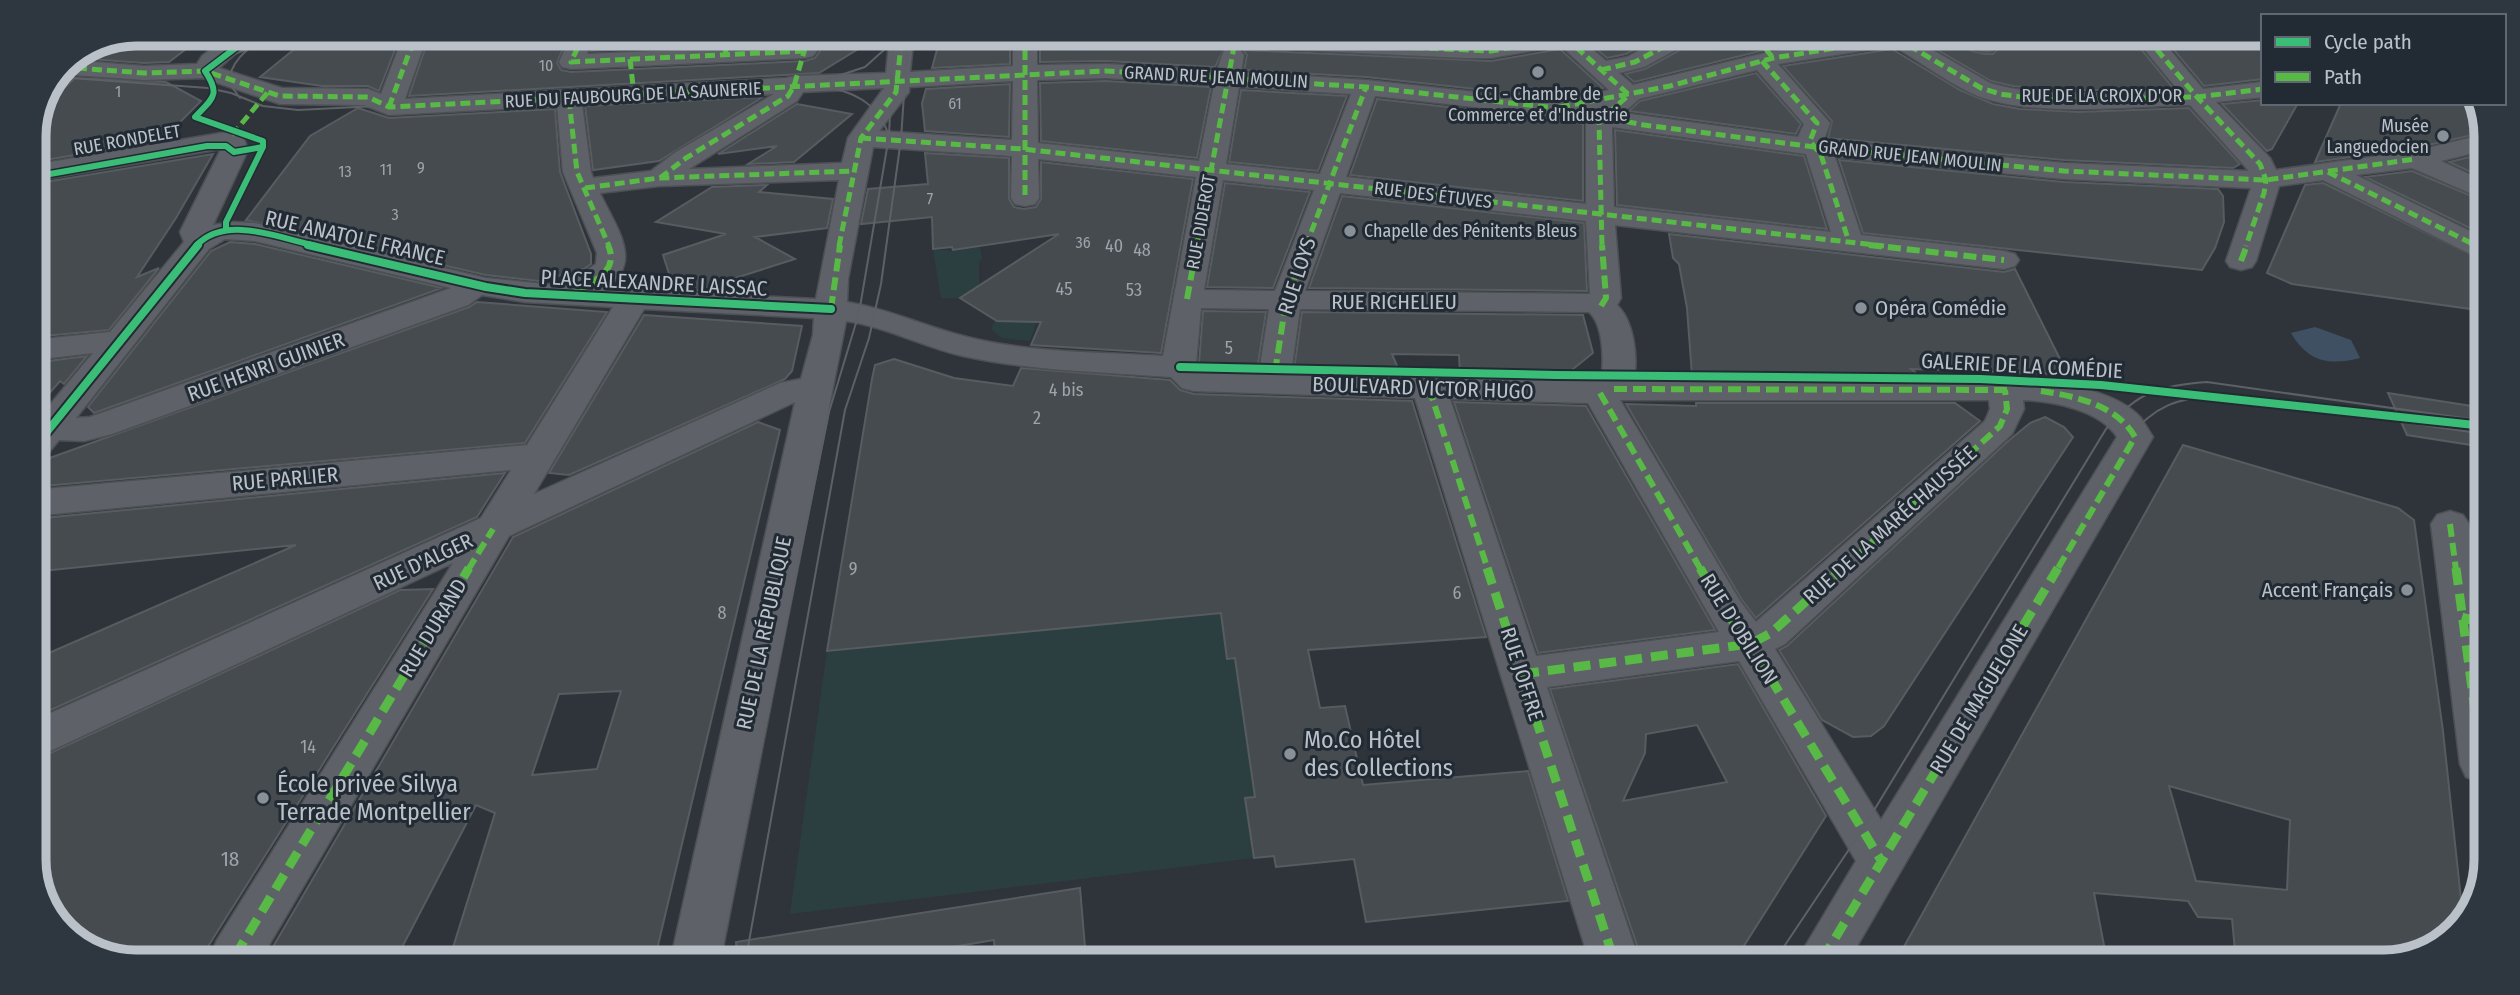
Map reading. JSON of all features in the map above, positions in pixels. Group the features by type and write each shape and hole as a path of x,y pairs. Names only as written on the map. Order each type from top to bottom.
{"street":[{"path":"77,68 144,73 205,71 211,61 230,46"},
{"path":"390,107 412,46"},
{"path":"578,46 571,62 630,59 715,46"},
{"path":"659,178 686,158 788,96 794,86 806,46"},
{"path":"861,138 892,99 886,80 898,46"},
{"path":"1025,46 1025,198"},
{"name":"RUE DIDEROT","path":"1180,367 1179,353 1187,299 1234,46"},
{"path":"1440,46 1491,51 1519,46"},
{"path":"1578,46 1629,95 1599,121 1600,214 1606,298 1601,306 1611,316 1619,368 1619,380 1607,391"},
{"path":"1601,70 1635,62 1665,46"},
{"name":"GRAND RUE JEAN MOULIN","path":"1556,108 1629,95 1763,52 1817,46"},
{"name":"RUE DE LA CROIX D'OR","path":"1905,46 1981,88 2000,94 2043,100 2196,97 2261,89"},
{"path":"2154,46 2196,97 2260,164 2266,180 2241,261"},
{"path":"1763,52 1817,123 1810,141 1821,155 1849,242"},
{"path":"630,59 634,95"},
{"name":"RUE DU FAUBOURG DE LA SAUNERIE","path":"205,71 280,96 369,97 390,107 886,80"},
{"name":"GRAND RUE JEAN MOULIN","path":"886,80 1106,71 1366,86 1556,108 1815,147 2064,171 2266,180 2415,159 2474,145"},
{"name":"RUE LOYS","path":"1275,372 1286,301 1366,86"},
{"path":"46,433 212,236 195,232 234,152 234,143 227,140 268,92"},
{"path":"569,99 577,172 585,188 659,178 853,171"},
{"name":"RUE DES ÉTUVES","path":"861,138 1023,149 2004,260"},
{"name":"RUE DE LA RÉPUBLIQUE","path":"697,950 815,389 829,335 831,289 861,138"},
{"name":"RUE RONDELET","path":"46,171 227,140"},
{"path":"2415,159 2474,186"},
{"path":"2328,172 2474,245"},
{"name":"PLACE ALEXANDRE LAISSAC","path":"568,296 601,276 611,266 612,253 585,188"},
{"name":"RUE ANATOLE FRANCE","path":"212,236 255,232 476,285"},
{"name":"PLACE ALEXANDRE LAISSAC","path":"476,285 524,293 568,296 831,309"},
{"name":"RUE HENRI GUINIER","path":"46,437 100,426 457,298 476,285"},
{"name":"RUE RICHELIEU","path":"1187,299 1589,303 1601,306"},
{"name":"RUE DURAND","path":"238,950 633,300"},
{"name":"BOULEVARD VICTOR HUGO","path":"831,309 875,316 962,346 1023,358 1180,367 1194,381 1607,391 2017,390 2068,395 2086,401 2125,422 2135,437"},
{"path":"46,349 122,340"},
{"name":"RUE JOFFRE","path":"1429,388 1611,950"},
{"name":"RUE D'ALGER","path":"46,735 792,390 815,389"},
{"name":"RUE DE LA MARÉCHAUSSÉE","path":"1750,644 1771,633 2000,426 2017,390"},
{"name":"RUE D'OBILION","path":"1607,391 1622,435 1726,612 1750,644 1882,862"},
{"name":"RUE DE MAGUELONE","path":"1828,950 2135,437"},
{"name":"RUE PARLIER","path":"46,502 537,456"},
{"path":"2450,524 2472,620 2474,649"},
{"path":"1522,674 1750,644"}],"shaded area":[{"path":"980,247 982,259 979,263 979,286 960,298 941,298 933,249 953,251"},
{"path":"1039,314 1030,341 1002,338 991,329 995,321"},
{"path":"1221,613 1227,659 1235,658 1255,797 1245,798 1254,858 790,914 827,651"}],"water":[{"path":"2315,327 2351,340 2360,358 2339,362 2312,356 2291,333"}],"building":[{"path":"190,46 169,62 89,59 118,47"},
{"path":"298,46 396,46 379,91 368,86 322,86 260,77"},
{"path":"426,46 564,46 557,63 561,70 571,72 805,61 815,58 820,51 816,46 863,46 819,73 409,96"},
{"path":"593,46 698,46 591,51"},
{"path":"938,46 1010,46 1010,64 932,68"},
{"path":"1040,46 1225,47 1215,67 1106,61 1040,62"},
{"path":"1593,46 1642,46 1626,54 1607,58"},
{"path":"1687,46 1785,46 1634,82 1625,74 1645,69"},
{"path":"1931,46 1966,46 1970,50 1993,54 1999,48 1998,46 2139,46 2173,88 2059,91 1991,81"},
{"path":"2171,46 2261,46 2261,79 2204,86"},
{"path":"1560,49 1603,88 1569,95 1566,99 1366,77 1244,70 1247,55 1243,50 1491,61"},
{"path":"1892,49 1960,90 1993,104 2020,109 2078,112 2189,108 2240,164 2233,168 2064,160 1828,138 1832,121 1783,66"},
{"path":"1756,73 1801,124 1796,134 1629,111 1640,101"},
{"path":"75,78 166,82 201,101 163,139 166,140 46,160 47,118 55,96"},
{"path":"1106,81 1211,87 1197,158 1041,141 1040,83"},
{"path":"1010,84 1009,137 925,131 922,103 926,89"},
{"path":"1241,90 1347,96 1318,171 1229,162"},
{"path":"763,97 659,161 593,170 585,106"},
{"path":"1377,99 1583,124 1583,201 1350,175"},
{"path":"2261,100 2261,105 2297,105 2272,149 2267,151 2222,104"},
{"path":"797,104 852,114 794,162 748,164 777,146 718,154"},
{"path":"2340,105 2470,107 2474,135 2415,148 2315,162"},
{"path":"358,108 389,118 555,109 560,172 591,254 591,264 584,269 539,281 486,275 246,220 310,136"},
{"path":"1615,130 1804,156 1827,229 1617,205"},
{"path":"925,153 1009,158 1009,199 1014,207 1024,209 1036,207 1041,199 1041,162 1193,179 1161,353 1031,345 1041,322 997,321 960,298 1059,234 953,250 952,247 933,249 932,217 861,224 868,189 928,184"},
{"path":"213,154 176,218 137,277 159,268 109,330 46,336 46,182"},
{"path":"2474,156 2474,173 2449,162"},
{"path":"1839,160 2064,182 2218,189 2223,196 2224,222 2215,248 2202,270 1863,233"},
{"path":"2412,171 2474,197 2474,230 2365,177"},
{"path":"1225,183 1310,192 1273,288 1207,287"},
{"path":"2323,183 2474,256 2474,309 2292,284 2267,273 2305,185"},
{"path":"767,185 759,192 833,199 827,228 755,237 795,259 698,290 674,289 663,255 726,234 656,222 712,187"},
{"path":"1342,196 1584,223 1587,291 1309,288"},
{"name":"Opéra Comédie","path":"1669,234 2004,272 2015,269 2060,359 2054,360 2061,374 1911,369 1920,376 1692,376 1687,308 1679,264 1673,258"},
{"path":"230,242 255,244 442,288 94,413 88,407 211,251"},
{"path":"477,302 607,312 525,443 46,486 46,459"},
{"path":"1203,311 1266,312 1257,370 1204,368 1199,363"},
{"path":"1302,312 1583,315 1593,353 1563,377 1460,375 1459,355 1392,354 1400,373 1294,370"},
{"path":"644,315 802,326 792,371 785,379 569,475 549,473"},
{"path":"87,356 64,384 60,381 46,397 46,361"},
{"path":"894,359 954,378 1013,386 1021,368 1170,380 1180,390 1194,394 1412,401 1486,637 1308,650 1320,708 1345,706 1363,785 1528,771 1568,901 1366,922 1354,859 1276,867 1274,856 1254,858 1245,798 1255,797 1235,658 1227,659 1221,613 827,651 875,365"},
{"path":"2388,393 2474,406 2474,445 2407,435"},
{"path":"1454,402 1586,406 1715,630 1538,653"},
{"path":"1696,403 1955,403 1980,421 1756,618 1742,600 1626,404 1696,406"},
{"path":"2045,417 2064,427 2073,437 1884,726 1871,736 1853,737 1822,720 1779,650 1787,646 2007,442 2030,423"},
{"path":"758,422 780,430 657,950 452,950 495,813 476,805 401,950 271,950 513,537","holes":["621,691 597,769 532,775 559,694"]},
{"path":"2183,445 2398,508 2414,520 2443,731 2462,905 2448,923 2424,940 2396,949 2235,950 2232,919 2198,917 2188,901 2094,893 2105,950 1902,950","holes":["2169,786 2290,820 2287,890 2196,881"]},
{"path":"505,473 477,517 46,712 46,654 296,545 46,571 46,518"},
{"path":"433,589 206,950 124,949 96,940 72,923 52,894 47,877 46,755 400,590"},
{"path":"1738,664 1826,816 1741,950 1639,950 1550,689","holes":["1697,725 1727,782 1623,801 1645,753 1646,734"]},
{"path":"1080,888 1085,950 995,950 994,940 935,950 736,950 736,942"}],"tram line":[{"path":"248,49 252,46"},
{"path":"239,96 263,106 298,110 813,84 865,67 888,46"},
{"path":"721,950 829,412 859,313 889,136 894,46"},
{"path":"747,950 845,410 869,338 881,284 901,139 907,46"},
{"path":"147,75 194,68 248,49"},
{"path":"239,96 229,83 230,75 237,60 248,49"},
{"path":"67,78 208,88 239,96"},
{"path":"818,86 861,99 877,113 888,133"},
{"path":"1782,950 1862,830 2106,429 2139,398 2162,389 2207,382 2474,420"},
{"path":"1817,950 2127,439 2147,418 2179,401 2220,395 2474,433"}],"marked path":[{"path":"389,107 412,46"},
{"path":"578,46 571,62 805,51"},
{"path":"725,53 727,46"},
{"path":"660,178 686,158 788,96 794,86 806,46"},
{"path":"831,309 833,279 861,138 896,92 901,46"},
{"path":"1025,46 1025,198"},
{"path":"1187,299 1234,46"},
{"path":"1360,46 1465,51 1491,51 1520,46"},
{"path":"1575,46 1629,95 1599,121 1600,214 1606,298 1601,306"},
{"path":"1601,70 1635,62 1665,46"},
{"path":"1763,46 1773,58"},
{"path":"1560,107 1670,86 1773,58 1849,46"},
{"path":"1910,46 1981,88 2000,94 2043,100 2197,97 2261,89"},
{"path":"2154,46 2260,164 2266,180 2264,193 2241,261"},
{"path":"630,59 634,95"},
{"path":"1762,61 1817,123 1810,141 1821,155 1849,242"},
{"path":"77,68 144,73 205,71 280,96 368,97 389,107 1106,71 1366,87 1556,108 1644,125 1815,147 2064,171 2266,180 2415,159"},
{"path":"1275,372 1286,301 1366,87"},
{"path":"232,135 268,92"},
{"path":"569,99 577,172 612,253 611,266 601,277 574,293"},
{"path":"861,138 1023,149 2004,260"},
{"path":"585,188 659,178 853,171"},
{"path":"2328,172 2474,245"},
{"path":"1429,388 1611,950"},
{"path":"1614,389 2013,390"},
{"path":"1522,674 1750,644 1771,633 2000,426 2007,409 2005,390"},
{"path":"1828,950 2133,443 2135,437 2129,427 2108,411 2080,399 2041,391"},
{"path":"1600,393 1726,612 1750,644 1882,862"},
{"path":"2450,524 2474,704"},
{"path":"239,950 493,529"},
{"path":"2462,617 2474,620"}],"cycle path":[{"path":"226,229 226,222 263,147 263,141 195,117 214,96 215,86 205,71 238,46"},
{"path":"46,175 207,146 226,146 234,152 263,147"},
{"path":"46,433 199,243 212,234 225,231 255,232 486,287 525,293 831,309"},
{"name":"GALERIE DE LA COMÉDIE","path":"1180,367 1556,375 1980,379 2101,385 2474,425"}],"place":[{"name":"CCI - Chambre de Commerce et d'Industrie","path":"1538,72"},
{"name":"Musée Languedocien","path":"2443,136"},
{"name":"Chapelle des Pénitents Bleus","path":"1350,231"},
{"name":"Opéra Comédie","path":"1861,308"},
{"name":"Accent Français","path":"2407,590"},
{"name":"Mo.Co Hôtel des Collections","path":"1290,754"},
{"name":"École privée Silvya Terrade Montpellier","path":"263,798"}]}
